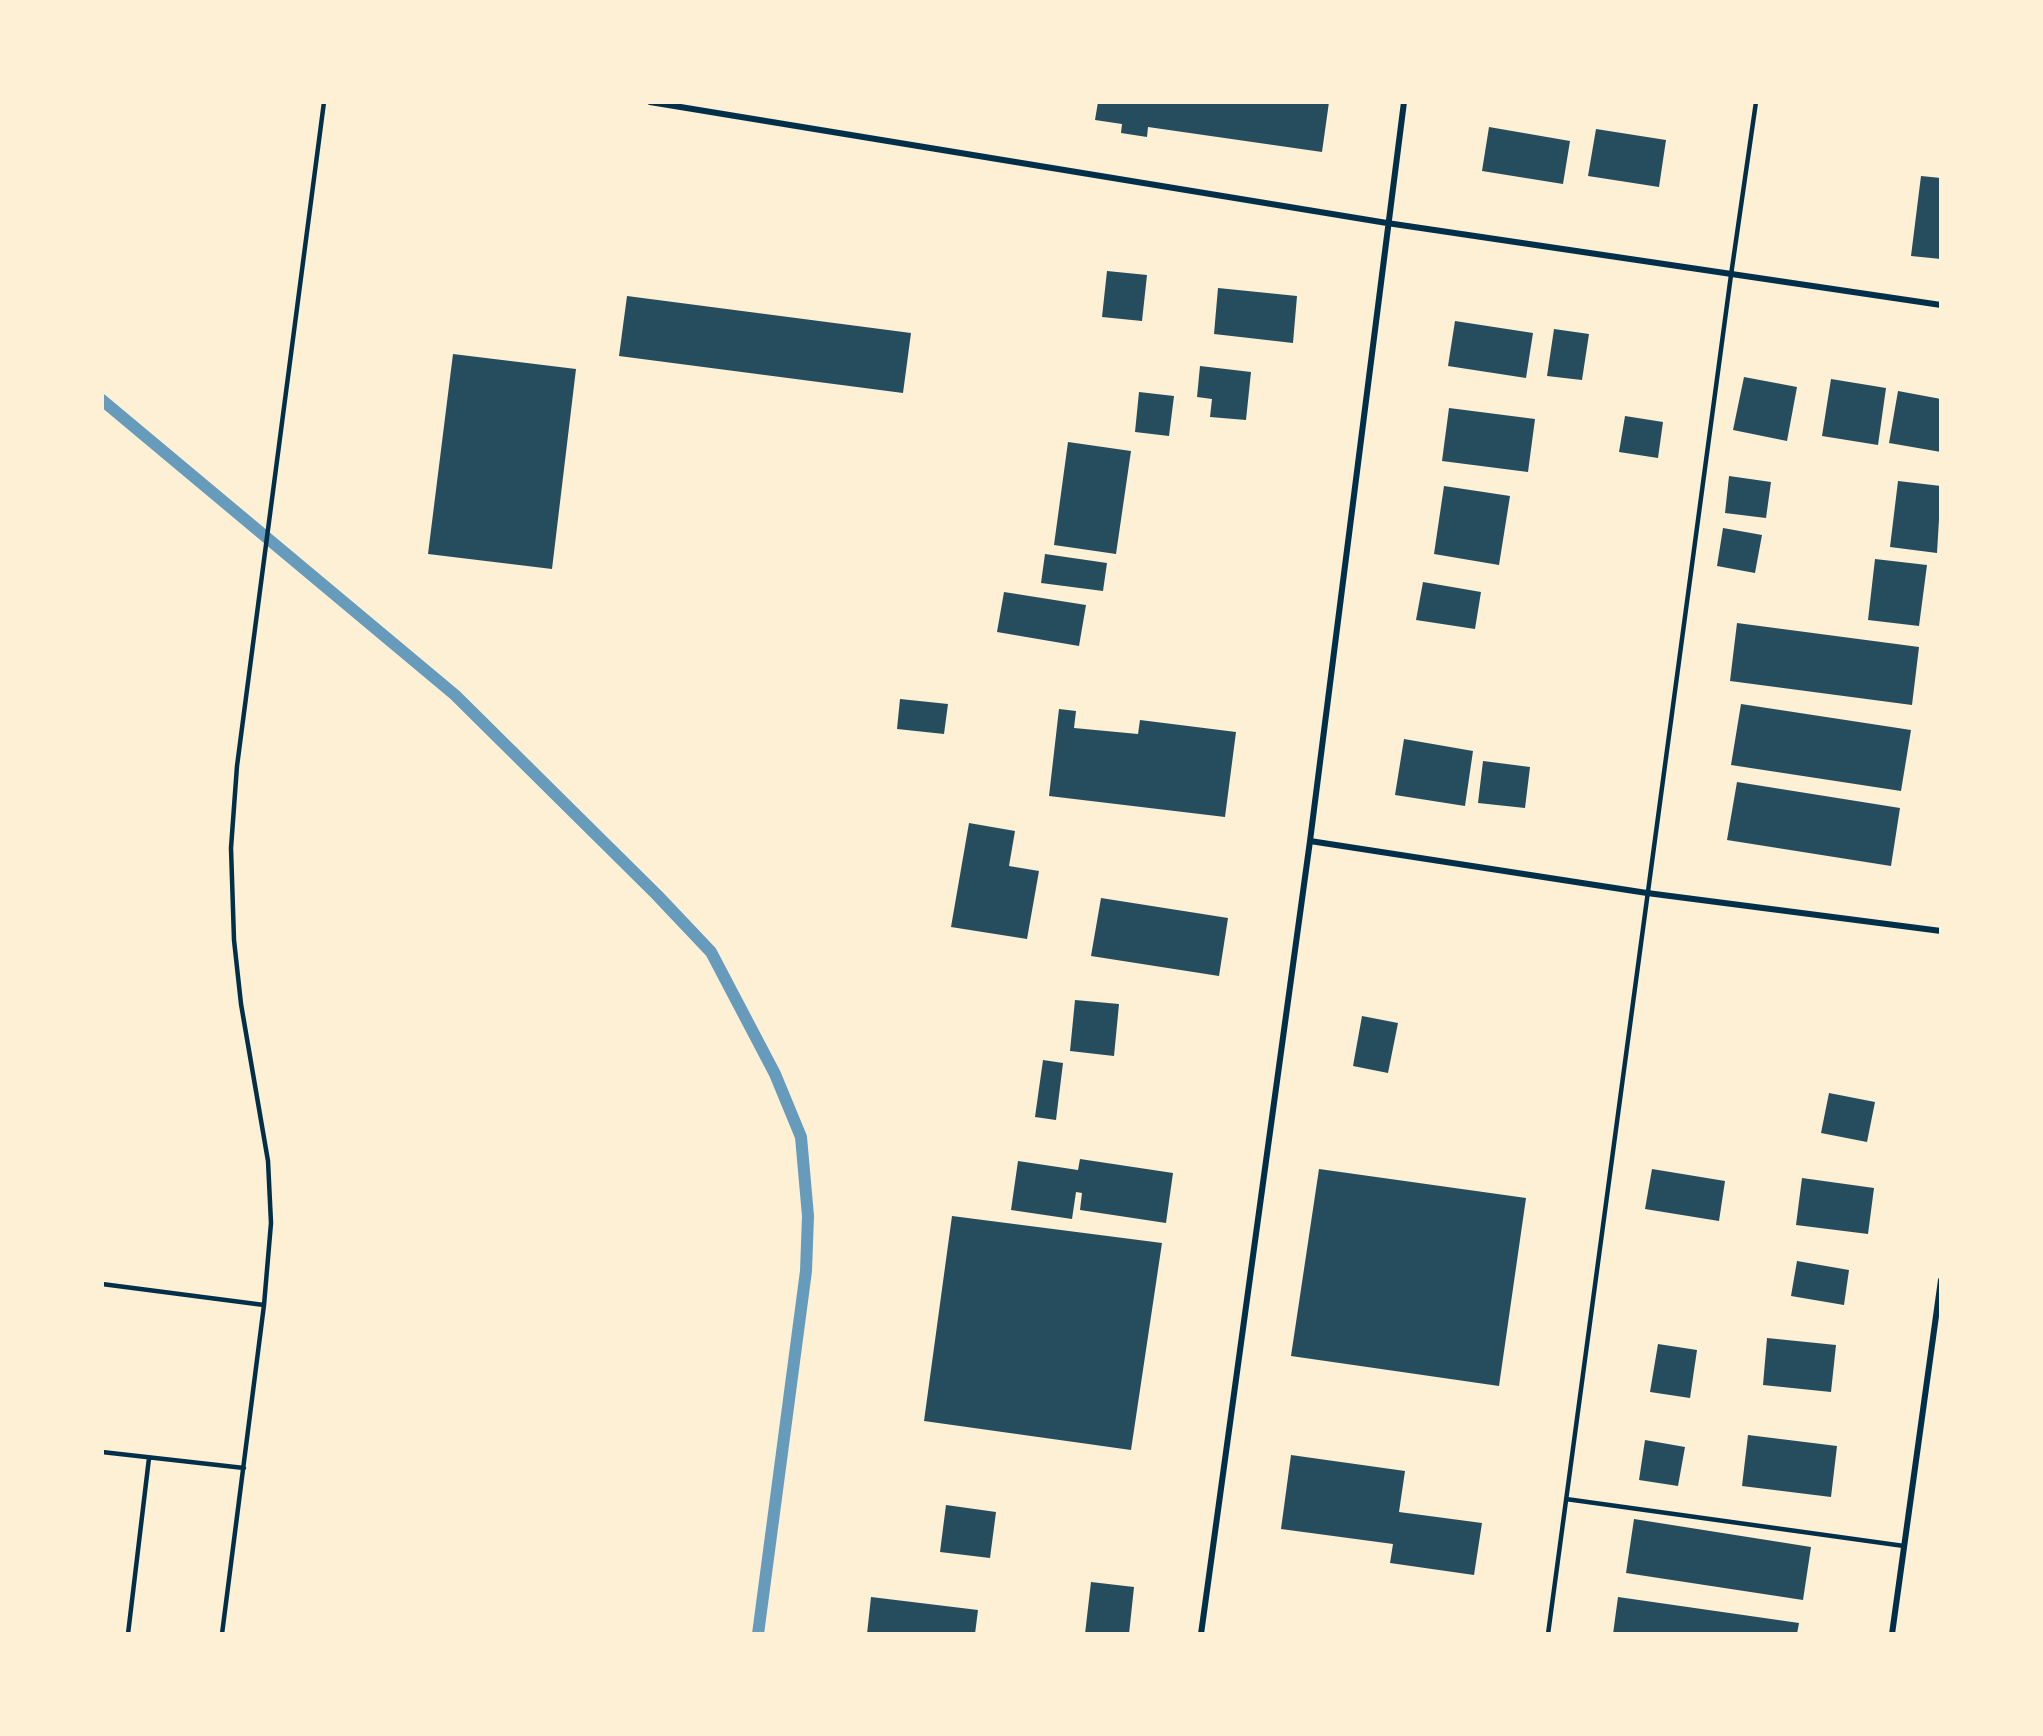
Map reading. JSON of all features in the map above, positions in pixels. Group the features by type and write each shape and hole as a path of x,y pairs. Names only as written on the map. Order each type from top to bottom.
{"street":[{"path":"650,102 1388,223 1941,305"},
{"path":"1200,1634 1310,841 1404,102"},
{"path":"1310,841 1647,893 1941,931"},
{"path":"1892,1634 1941,1280"}],"lane":[{"path":"222,1634 264,1305 271,1223 268,1161 241,1004 234,940 231,848 237,766 324,102"},
{"path":"1548,1634 1756,102"},
{"path":"102,1284 264,1305"},
{"path":"102,1452 244,1468"},
{"path":"128,1634 149,1458"},
{"path":"1566,1499 1904,1546"}],"building":[{"path":"1098,102 1329,102 1322,152 1148,127 1147,137 1121,133 1122,124 1095,120"},
{"path":"1489,127 1570,141 1563,184 1482,171"},
{"path":"1596,129 1666,140 1659,187 1588,176"},
{"path":"1921,176 1941,178 1941,259 1911,256"},
{"path":"1107,271 1147,275 1142,321 1102,317"},
{"path":"1218,288 1297,296 1293,343 1214,334"},
{"path":"627,296 911,333 903,393 619,356"},
{"path":"1455,321 1533,333 1526,378 1448,366"},
{"path":"1554,329 1589,334 1582,380 1547,376"},
{"path":"453,354 576,369 552,569 428,554"},
{"path":"1200,366 1251,372 1246,420 1210,417 1212,399 1197,397"},
{"path":"1744,377 1797,387 1787,441 1733,430"},
{"path":"1831,379 1886,388 1878,445 1822,436"},
{"path":"1898,391 1941,399 1941,452 1889,443"},
{"path":"1139,392 1174,396 1169,436 1135,432"},
{"path":"1449,408 1535,419 1528,472 1442,461"},
{"path":"1625,416 1663,422 1658,458 1619,452"},
{"path":"1068,442 1131,451 1116,554 1054,545"},
{"path":"1729,476 1771,482 1766,518 1725,513"},
{"path":"1898,481 1941,486 1937,553 1890,547"},
{"path":"1444,486 1510,496 1499,565 1434,554"},
{"path":"1723,528 1762,535 1755,573 1717,566"},
{"path":"1045,554 1107,563 1103,591 1041,583"},
{"path":"1875,559 1927,565 1919,626 1868,620"},
{"path":"1423,582 1481,592 1475,629 1416,620"},
{"path":"1004,592 1086,605 1079,646 997,632"},
{"path":"1737,623 1919,647 1912,705 1730,681"},
{"path":"900,699 948,704 944,734 897,729"},
{"path":"1741,704 1911,730 1901,791 1731,765"},
{"path":"1059,709 1076,711 1074,728 1138,734 1140,720 1236,732 1225,817 1049,796"},
{"path":"1404,739 1473,751 1465,806 1395,795"},
{"path":"1483,761 1530,767 1525,808 1478,803"},
{"path":"1737,782 1900,808 1891,866 1727,840"},
{"path":"969,823 1015,831 1009,866 1039,871 1027,939 951,927"},
{"path":"1101,898 1228,918 1219,976 1091,956"},
{"path":"1075,1000 1119,1004 1114,1056 1070,1051"},
{"path":"1362,1016 1398,1023 1388,1073 1353,1066"},
{"path":"1043,1060 1063,1063 1056,1120 1035,1117"},
{"path":"1829,1093 1875,1102 1867,1142 1821,1133"},
{"path":"1080,1159 1173,1173 1166,1223 1080,1210 1082,1193 1076,1192 1072,1219 1011,1210 1018,1161 1078,1170"},
{"path":"1319,1169 1526,1198 1499,1386 1291,1356"},
{"path":"1652,1169 1725,1181 1719,1221 1645,1209"},
{"path":"1802,1178 1874,1188 1868,1234 1796,1225"},
{"path":"952,1216 1162,1243 1131,1450 924,1421"},
{"path":"1797,1261 1849,1270 1844,1305 1791,1296"},
{"path":"1767,1338 1836,1345 1831,1392 1763,1385"},
{"path":"1658,1344 1697,1350 1690,1398 1650,1392"},
{"path":"1748,1435 1837,1446 1831,1497 1742,1486"},
{"path":"1645,1440 1685,1447 1678,1486 1639,1480"},
{"path":"1291,1455 1405,1471 1399,1512 1482,1523 1474,1575 1390,1563 1393,1544 1281,1529"},
{"path":"946,1505 996,1512 990,1558 940,1552"},
{"path":"1634,1519 1811,1547 1803,1600 1626,1573"},
{"path":"1091,1582 1134,1587 1129,1634 1085,1634"},
{"path":"871,1597 978,1610 975,1634 867,1634"},
{"path":"1618,1597 1799,1623 1797,1634 1613,1634"}],"waterway":[{"path":"102,400 455,695 657,895 711,952 775,1074 801,1137 808,1216 806,1271 758,1634"}]}
